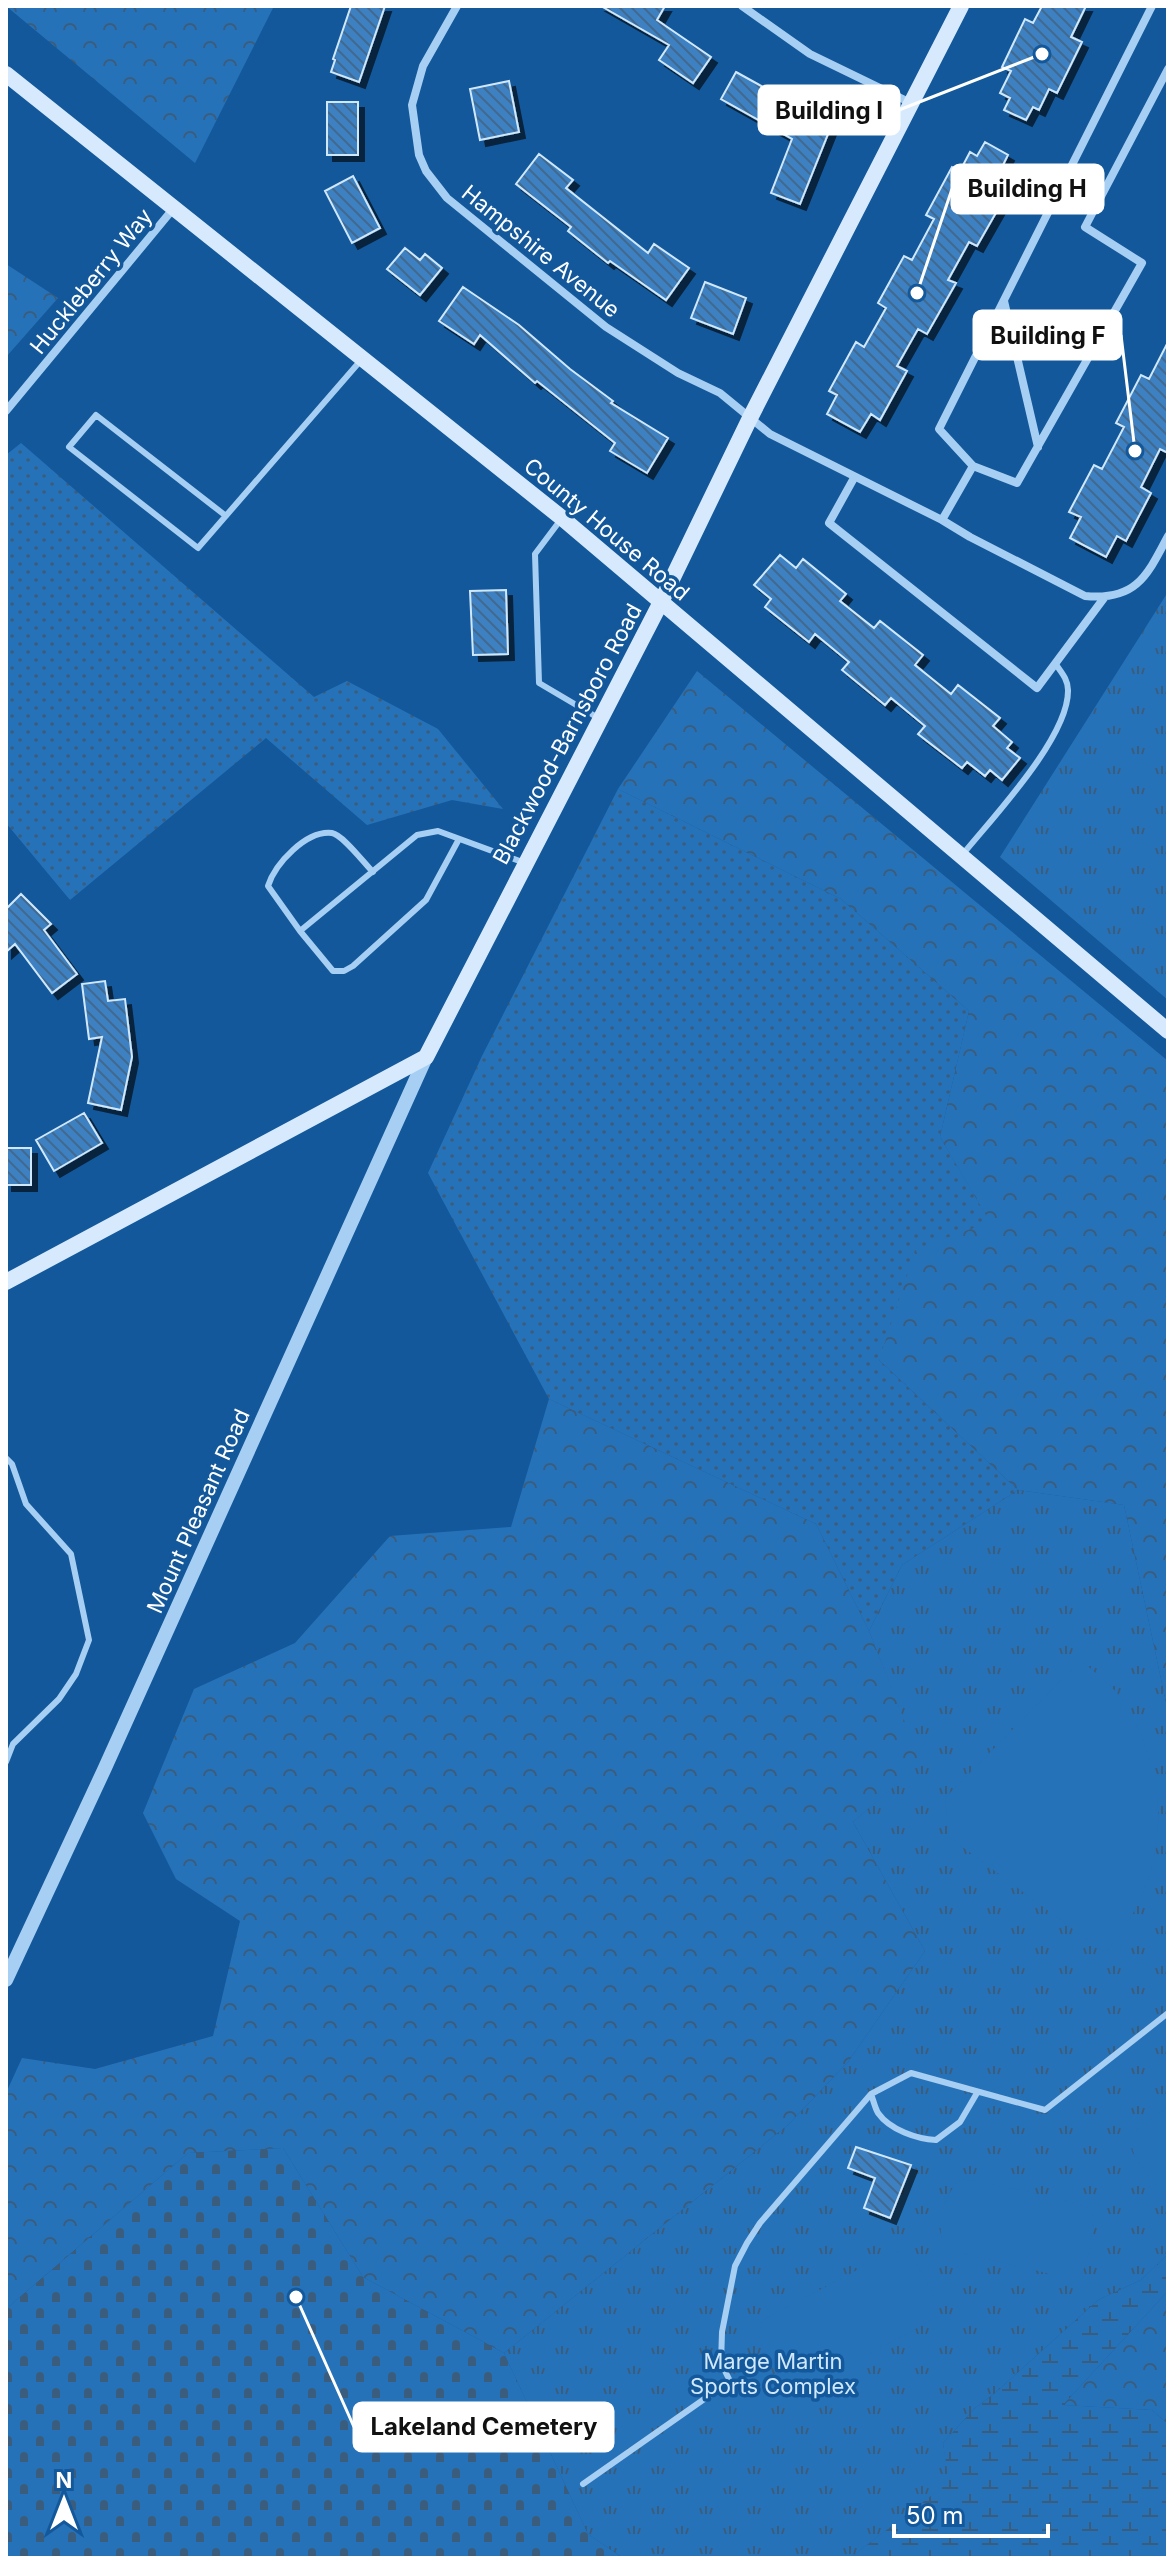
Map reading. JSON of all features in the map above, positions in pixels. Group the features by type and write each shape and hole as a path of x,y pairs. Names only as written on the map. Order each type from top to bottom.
{"main road":[{"name":"Blackwood-Barnsboro Road","path":"426,1057 661,602 750,418 961,6"},
{"name":"County House Road","path":"6,74 562,518 1168,1031"},
{"path":"6,1282 426,1057"}],"street":[{"name":"Hampshire Avenue","path":"457,6 423,66 412,105 419,155 436,186 478,226 606,327 678,373 720,393 770,434 1085,596 1104,598"},
{"path":"742,6 810,54 912,103"},
{"path":"1152,6 939,429 973,466 1017,483 1142,263 1085,227 1168,69"},
{"name":"Huckleberry Way","path":"6,411 173,209"},
{"path":"1004,300 1038,447"},
{"path":"942,520 973,466"},
{"path":"854,478 829,523 1037,688 1104,598 1123,592 1147,576 1168,536"},
{"name":"Mount Pleasant Road","path":"6,1980 164,1640 426,1057"}],"lane":[{"path":"226,516 96,415 69,447 198,548 226,516 362,359"},
{"path":"562,518 535,554 539,683 600,719"},
{"path":"963,855 1043,753 1059,727 1068,693 1067,681 1055,663"},
{"path":"300,931 417,835 438,831 525,863"},
{"path":"373,872 340,837 330,833 304,841 276,866 268,886 333,971 344,971 353,966 426,900 459,839"},
{"path":"6,1458 12,1464 26,1504 71,1554 89,1640 76,1674 59,1699 13,1744 6,1762"},
{"path":"583,2484 730,2381 721,2363 727,2296 735,2266 760,2223 871,2094 911,2073 1045,2110 1168,2013"},
{"path":"871,2094 878,2113 919,2139 936,2140 960,2122 977,2093"}],"green space":[{"path":"6,6 274,6 195,163"},
{"path":"6,264 58,298 6,357"},
{"path":"21,443 314,697 347,681 438,729 503,809 452,800 367,825 266,738 70,900 6,823 6,455"},
{"path":"1168,592 1168,1000 1000,857"},
{"path":"697,671 1168,1061 1168,1712 1124,1505 1018,1490 879,1360 916,1249 990,1222 940,1137 969,1011 841,899 618,789"},
{"path":"618,789 841,899 969,1011 940,1137 991,1223 879,1360 1018,1490 902,1565 869,1631 816,1524 549,1399 428,1173 482,1056"},
{"path":"549,1399 816,1524 869,1631 922,1763 853,1822 925,1951 848,2062 788,2125 504,2353 363,2277 283,2148 188,2153 6,2309 6,2093 22,2058 95,2069 213,2036 240,1921 176,1879 143,1813 194,1689 295,1643 390,1536 511,1527"},
{"name":"Marge Martin Sports Complex","path":"1018,1490 1124,1505 1168,1712 1168,2254 1141,2280 1098,2300 975,2408 943,2443 949,2482 850,2558 623,2558 588,2534 504,2353 788,2125 848,2062 925,1951 853,1822 921,1763 869,1631 902,1565"},
{"path":"1081,1660 1125,1703 1152,1767 1157,1799 1158,1831 1153,1863 1127,1924 1105,1953 949,1837 945,1798"},
{"path":"1168,2107 1168,2197 1135,2157 1132,2139 1141,2126"},
{"path":"283,2148 363,2277 504,2353 588,2534 623,2558 12,2558 6,2555 6,2309 188,2153"},
{"path":"962,2179 1085,2206 1092,2215 1094,2227 1082,2272 1064,2277 949,2250 941,2234 942,2213 950,2193"},
{"path":"893,2251 915,2262 924,2277 936,2301 932,2320 804,2389 784,2386 759,2339 758,2332 763,2320"},
{"path":"1168,2254 1168,2291 1063,2405 1152,2410 1168,2424 1168,2558 850,2558 948,2482 943,2443 975,2408 1098,2300 1141,2280"},
{"path":"1168,2291 1168,2424 1152,2410 1063,2405"}],"building":[{"path":"351,6 385,6 359,82 331,72"},
{"path":"601,6 665,6 657,20 711,57 693,83 659,60 669,45"},
{"path":"1042,6 1086,6 1071,37 1082,42 1057,93 1049,89 1039,110 1033,107 1026,120 1004,110 1010,98 1000,93 1011,71 1002,67 1025,19 1033,23"},
{"path":"736,72 783,98 777,108 830,129 800,204 771,193 792,139 721,99"},
{"path":"509,81 519,132 480,140 470,89"},
{"path":"327,102 358,102 358,155 327,155"},
{"path":"985,142 1008,155 1001,169 1008,173 997,193 1005,197 977,246 969,242 948,280 956,283 927,334 918,329 897,366 907,371 880,420 871,414 860,432 827,414 837,395 829,391 856,342 864,347 886,308 878,303 904,256 912,260 934,219 926,215 952,167 960,171 970,152 977,156"},
{"path":"539,154 573,180 566,188 648,253 654,244 689,268 666,300 610,261 608,263 568,231 571,227 516,184"},
{"path":"353,176 380,228 352,243 325,191"},
{"path":"405,248 420,260 425,254 442,268 420,295 387,269"},
{"path":"705,282 746,298 733,334 691,318"},
{"path":"463,287 519,325 613,401 611,403 668,438 647,473 610,451 615,443 537,381 535,383 480,335 474,344 439,321"},
{"path":"1168,342 1168,453 1160,449 1141,487 1151,493 1126,541 1117,536 1106,557 1070,538 1081,517 1069,512 1094,465 1102,469 1124,427 1116,423 1141,375 1149,379"},
{"path":"780,555 796,568 803,559 846,594 840,601 874,628 880,621 923,655 915,665 951,694 958,685 1000,718 993,726 1012,742 1007,748 1020,758 1002,780 990,770 985,776 967,762 962,768 918,734 925,726 891,698 885,705 842,670 849,662 815,634 809,642 765,607 771,599 754,585"},
{"path":"506,590 508,654 473,655 470,591"},
{"path":"21,894 51,924 44,930 77,974 52,993 15,944 6,952 6,909"},
{"path":"105,981 108,1001 125,999 132,1057 121,1110 88,1103 102,1037 89,1039 82,984"},
{"path":"84,1113 102,1143 54,1171 36,1140"},
{"path":"6,1148 31,1148 31,1185 6,1185"},
{"path":"856,2147 911,2165 890,2218 864,2208 875,2178 848,2168"}],"place":[{"name":"Building I","path":"1042,54"},
{"name":"Building H","path":"917,293"},
{"name":"Building F","path":"1135,451"},
{"name":"Lakeland Cemetery","path":"296,2297"}]}
